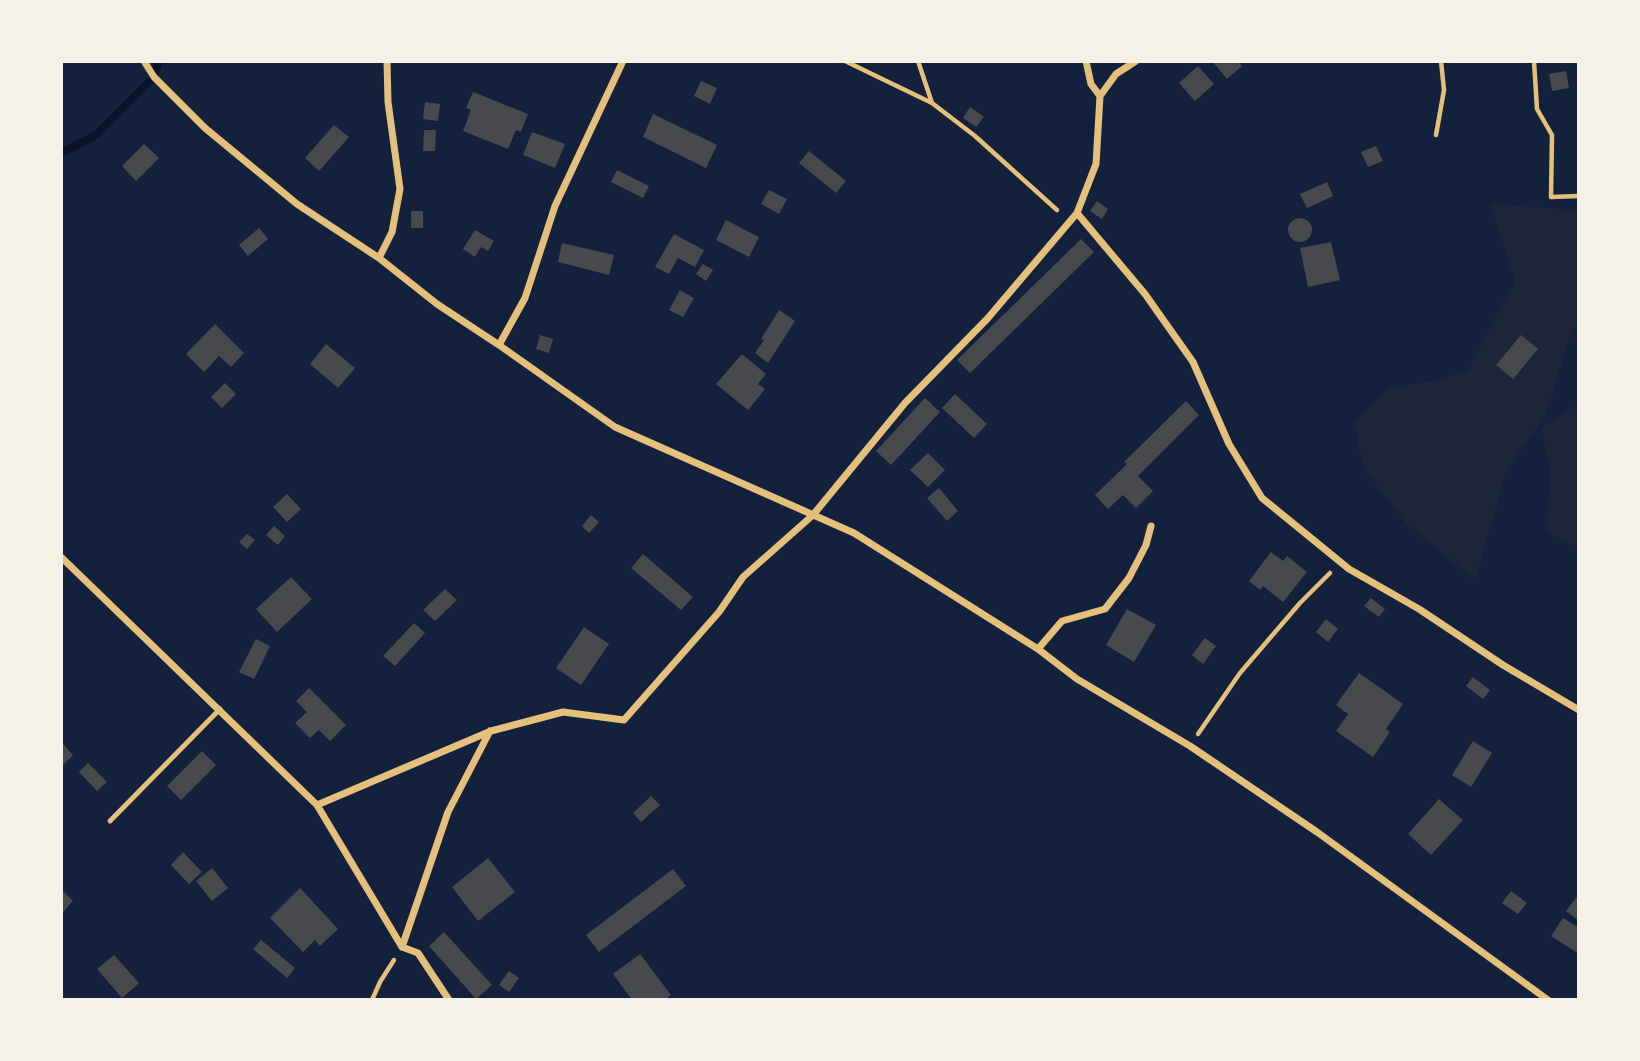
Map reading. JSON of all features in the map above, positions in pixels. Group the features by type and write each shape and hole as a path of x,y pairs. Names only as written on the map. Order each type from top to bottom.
{"street":[{"path":"144,61 154,77 205,128 297,204 379,258 436,304 615,427 854,533 1038,649 1077,679 1190,746 1317,832 1548,1000"},
{"path":"379,258 392,232 400,189 388,103 387,61"},
{"path":"499,345 525,298 555,206 624,61"},
{"path":"1086,61 1091,84 1100,96"},
{"path":"317,805 491,731 563,712 624,720 719,612 743,577 813,515 905,403 988,318 1077,213 1096,164 1100,96 1116,75 1136,61"},
{"path":"1077,213 1145,294 1193,362 1228,444 1262,498 1340,563 1579,710"},
{"path":"1038,649 1062,621 1105,609 1129,578 1146,545 1151,526"},
{"path":"61,557 317,805 402,947 418,953 449,1000"},
{"path":"402,947 448,812 491,731"},
{"path":"1530,1000 1536,992"}],"lane":[{"path":"110,821 220,709"}],"path":[{"path":"845,61 932,103 975,136 1058,212 1077,213"},
{"path":"918,61 932,103"},
{"path":"1436,135 1444,90 1441,61"},
{"path":"1534,61 1537,109 1552,135 1551,197 1579,196"},
{"path":"1190,746 1240,673 1300,603 1340,563"},
{"path":"372,1000 402,947"}],"shaded area":[{"path":"1490,204 1579,210 1579,323 1571,332 1546,415 1507,469 1475,580 1408,525 1364,469 1354,423 1390,387 1436,381 1468,370 1515,281"},
{"path":"1579,404 1579,542 1573,546 1547,532 1550,469 1541,427"}],"building":[{"path":"1212,61 1238,61 1242,66 1227,79"},
{"path":"1198,66 1214,84 1195,101 1179,83"},
{"path":"1566,71 1569,88 1552,91 1549,74"},
{"path":"701,81 717,88 710,104 694,96"},
{"path":"473,92 528,114 521,132 516,130 508,149 463,131 471,110 466,108"},
{"path":"425,102 440,104 438,121 423,119"},
{"path":"970,107 984,117 976,127 963,118"},
{"path":"653,114 717,145 706,168 643,137"},
{"path":"334,125 349,137 319,171 305,158"},
{"path":"424,130 436,130 435,151 423,151"},
{"path":"532,132 565,144 555,168 523,155"},
{"path":"144,144 159,158 136,181 122,166"},
{"path":"1376,146 1383,161 1368,167 1361,152"},
{"path":"809,151 846,181 836,193 799,163"},
{"path":"617,170 649,186 643,198 611,182"},
{"path":"1327,182 1333,196 1307,208 1300,194"},
{"path":"769,190 787,199 779,214 761,204"},
{"path":"1097,201 1108,209 1102,219 1090,211"},
{"path":"411,211 423,211 423,228 411,228"},
{"path":"1300,218 1309,221 1312,230 1309,239 1300,242 1291,239 1288,230 1291,221"},
{"path":"726,220 759,237 749,257 716,240"},
{"path":"259,228 268,239 248,256 239,245"},
{"path":"475,230 494,241 488,251 481,247 475,257 463,249"},
{"path":"674,234 704,250 695,267 678,258 669,274 655,267"},
{"path":"1081,239 1094,252 970,373 957,360"},
{"path":"1331,242 1340,280 1308,287 1300,248"},
{"path":"562,243 614,255 609,275 558,262"},
{"path":"703,264 713,270 706,281 696,274"},
{"path":"680,290 694,298 683,317 669,310"},
{"path":"779,310 795,321 768,363 755,353"},
{"path":"215,324 244,353 231,367 219,356 204,372 186,354"},
{"path":"540,335 553,339 549,353 536,349"},
{"path":"1521,335 1538,349 1513,379 1496,365"},
{"path":"326,344 355,368 338,388 310,364"},
{"path":"742,354 766,374 758,384 765,389 748,410 716,384"},
{"path":"225,383 236,394 222,408 211,397"},
{"path":"955,394 987,424 974,438 942,408"},
{"path":"925,398 940,412 891,465 876,451"},
{"path":"1186,401 1199,415 1138,476 1153,491 1136,508 1123,495 1108,509 1095,495 1127,464 1124,462"},
{"path":"928,453 945,470 928,487 910,470"},
{"path":"939,488 958,511 947,521 927,498"},
{"path":"287,494 301,509 287,522 273,507"},
{"path":"591,515 599,522 589,533 582,526"},
{"path":"274,526 285,536 278,545 266,535"},
{"path":"247,534 255,540 247,549 239,542"},
{"path":"1271,552 1283,561 1287,556 1307,572 1283,602 1263,586 1260,590 1249,581"},
{"path":"643,554 693,597 681,610 631,568"},
{"path":"291,577 312,599 277,632 256,609"},
{"path":"445,589 457,600 435,621 423,610"},
{"path":"1371,598 1385,609 1379,617 1364,606"},
{"path":"1127,609 1156,625 1134,662 1106,645"},
{"path":"1326,619 1338,629 1328,642 1316,632"},
{"path":"414,623 425,633 395,666 383,656"},
{"path":"584,627 609,644 581,685 556,668"},
{"path":"1205,638 1216,646 1203,664 1192,655"},
{"path":"256,639 270,646 254,679 239,672"},
{"path":"1359,673 1403,704 1386,729 1390,732 1373,757 1336,731 1348,714 1336,705"},
{"path":"1473,677 1490,690 1483,699 1466,686"},
{"path":"309,688 346,725 330,741 319,730 310,738 295,723 307,712 296,701"},
{"path":"1473,741 1492,753 1471,787 1452,775"},
{"path":"61,742 73,755 61,767"},
{"path":"202,751 216,765 181,800 167,786"},
{"path":"88,763 107,782 97,791 79,772"},
{"path":"651,796 660,805 641,822 633,813"},
{"path":"1439,799 1463,820 1431,855 1408,834"},
{"path":"183,852 202,872 189,884 171,865"},
{"path":"488,858 515,892 478,921 452,887"},
{"path":"212,868 228,888 212,901 196,881"},
{"path":"673,869 686,886 599,952 586,935"},
{"path":"300,888 338,929 320,946 315,940 303,952 270,918"},
{"path":"61,889 73,901 61,914"},
{"path":"1511,891 1527,903 1518,914 1502,903"},
{"path":"1579,894 1579,921 1566,911"},
{"path":"1563,918 1579,928 1579,954 1551,936"},
{"path":"444,932 492,985 476,999 429,946"},
{"path":"261,940 295,968 287,978 253,949"},
{"path":"640,954 671,995 665,1000 632,1000 613,974"},
{"path":"114,955 139,983 122,998 97,969"},
{"path":"509,971 519,978 509,992 499,985"}],"waterway":[{"path":"61,153 96,135 154,77 159,61"}]}
